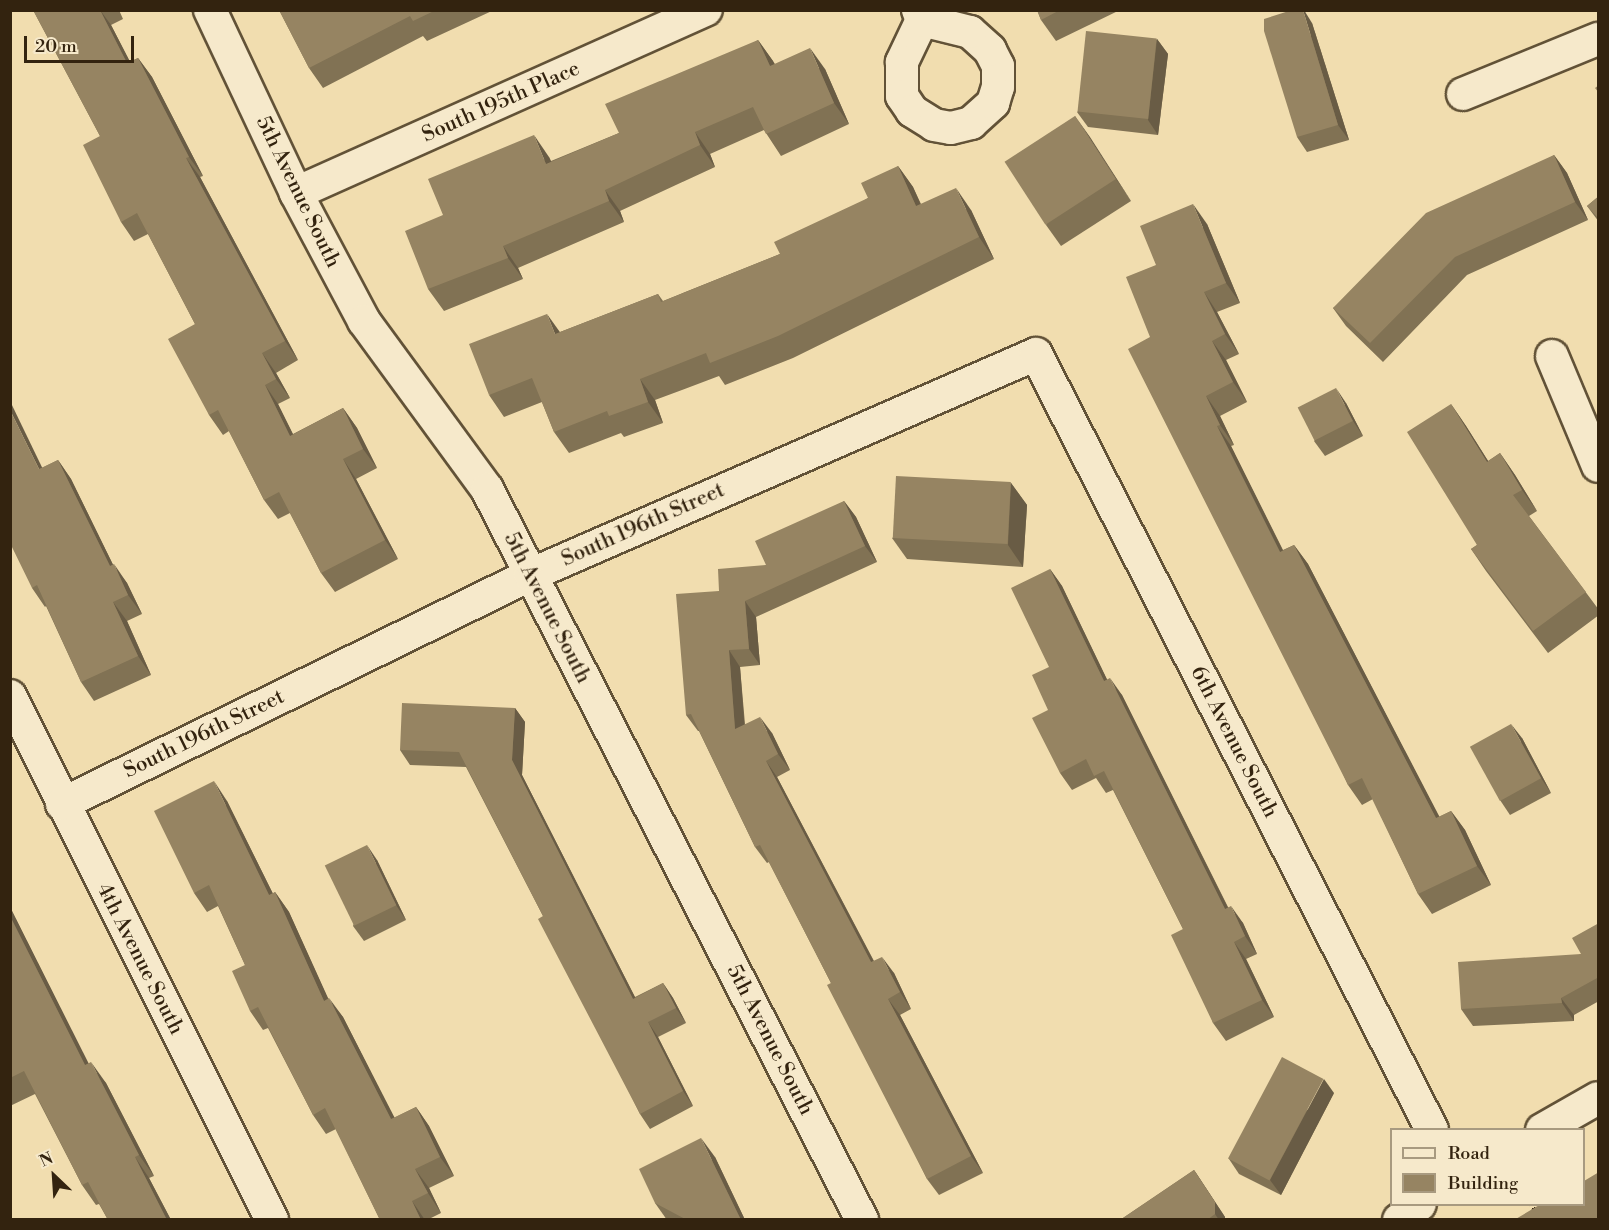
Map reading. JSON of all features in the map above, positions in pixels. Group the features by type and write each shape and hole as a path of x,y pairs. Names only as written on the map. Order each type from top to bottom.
{"street":[{"name":"5th Avenue South","path":"210,10 297,193 364,321 487,489 862,1220"},
{"name":"South 195th Place","path":"297,193 706,10"},
{"path":"1463,94 1599,39"},
{"name":"South 196th Street","path":"62,804 530,575 1036,354"},
{"name":"6th Avenue South","path":"1036,354 1431,1128"},
{"path":"1552,356 1599,466"},
{"name":"4th Avenue South","path":"10,696 272,1220"},
{"path":"1546,1128 1599,1098"},
{"path":"1399,1220 1417,1206"}],"path":[{"path":"1532,1206 1540,1220"}],"building":[{"path":"33,10 100,10 127,63 138,58 189,157 186,158 285,341 262,353 276,379 265,385 290,436 343,408 363,449 343,459 385,540 321,573 279,492 264,500 218,410 209,415 168,339 195,324 137,213 121,222 83,145 100,136"},
{"path":"279,10 436,10 413,21 410,16 309,68"},
{"path":"1037,10 1060,10 1041,20"},
{"path":"1292,10 1303,10 1338,125 1297,137 1264,31 1264,19"},
{"path":"1086,31 1157,38 1148,119 1078,112"},
{"path":"758,40 770,66 810,48 834,103 766,134 753,107 695,132 700,145 605,190 609,201 503,246 508,258 428,289 405,231 443,215 428,179 534,135 546,164 619,133 605,104"},
{"path":"1075,116 1116,179 1045,225 1005,162"},
{"path":"1554,155 1575,202 1455,257 1370,343 1333,308 1426,213"},
{"path":"898,166 916,206 956,188 979,237 778,336 710,363 706,353 640,379 648,402 609,416 607,411 554,432 532,378 489,395 469,344 547,314 555,334 658,294 661,302 780,254 774,242 868,198 861,183"},
{"path":"1599,196 1599,219 1587,206"},
{"path":"1193,204 1226,283 1204,292 1225,334 1212,341 1233,382 1206,396 1220,425 1217,426 1280,552 1294,545 1436,818 1451,811 1477,866 1418,894 1362,778 1348,785 1128,349 1150,337 1126,277 1156,265 1140,226"},
{"path":"1336,388 1353,421 1314,440 1298,408"},
{"path":"1451,404 1487,462 1500,453 1522,490 1513,495 1586,592 1533,631 1471,549 1477,545 1407,432"},
{"path":"10,410 39,469 58,460 110,566 114,564 128,595 113,602 138,656 81,682 37,585 32,588 10,543"},
{"path":"896,476 1011,482 1008,544 893,538"},
{"path":"844,501 865,546 745,601 749,649 729,650 735,729 760,717 778,754 766,761 871,962 882,957 900,992 888,999 971,1156 927,1179 827,985 831,983 760,845 755,847 691,714 686,715 676,594 719,591 718,569 766,565 755,541"},
{"path":"1050,569 1104,681 1110,678 1225,909 1231,906 1245,936 1234,942 1262,1000 1213,1023 1171,935 1183,929 1104,771 1094,776 1086,759 1060,773 1032,718 1048,710 1032,675 1049,667 1011,588"},
{"path":"402,703 515,708 512,760 633,999 663,983 676,1008 648,1022 683,1091 640,1114 538,919 543,916 459,752 400,750"},
{"path":"1511,724 1541,778 1500,801 1470,747"},
{"path":"214,781 269,895 275,892 324,1001 329,998 391,1119 416,1107 440,1157 415,1169 428,1193 412,1201 421,1220 380,1220 325,1108 313,1115 258,1007 250,1011 232,971 245,965 209,885 194,893 154,811"},
{"path":"367,845 396,905 354,926 325,866"},
{"path":"10,916 85,1065 91,1062 139,1155 135,1157 167,1220 108,1220 88,1182 82,1185 24,1071 10,1078"},
{"path":"1599,923 1599,977 1561,998 1562,1003 1461,1009 1458,962 1581,954 1572,938"},
{"path":"1282,1057 1323,1079 1270,1181 1228,1159"},
{"path":"701,1138 741,1220 687,1220 655,1203 639,1169"},
{"path":"1194,1170 1215,1202 1215,1214 1207,1220 1120,1220"},
{"path":"1599,1172 1599,1220 1514,1220 1538,1206 1585,1206 1585,1180"}]}
